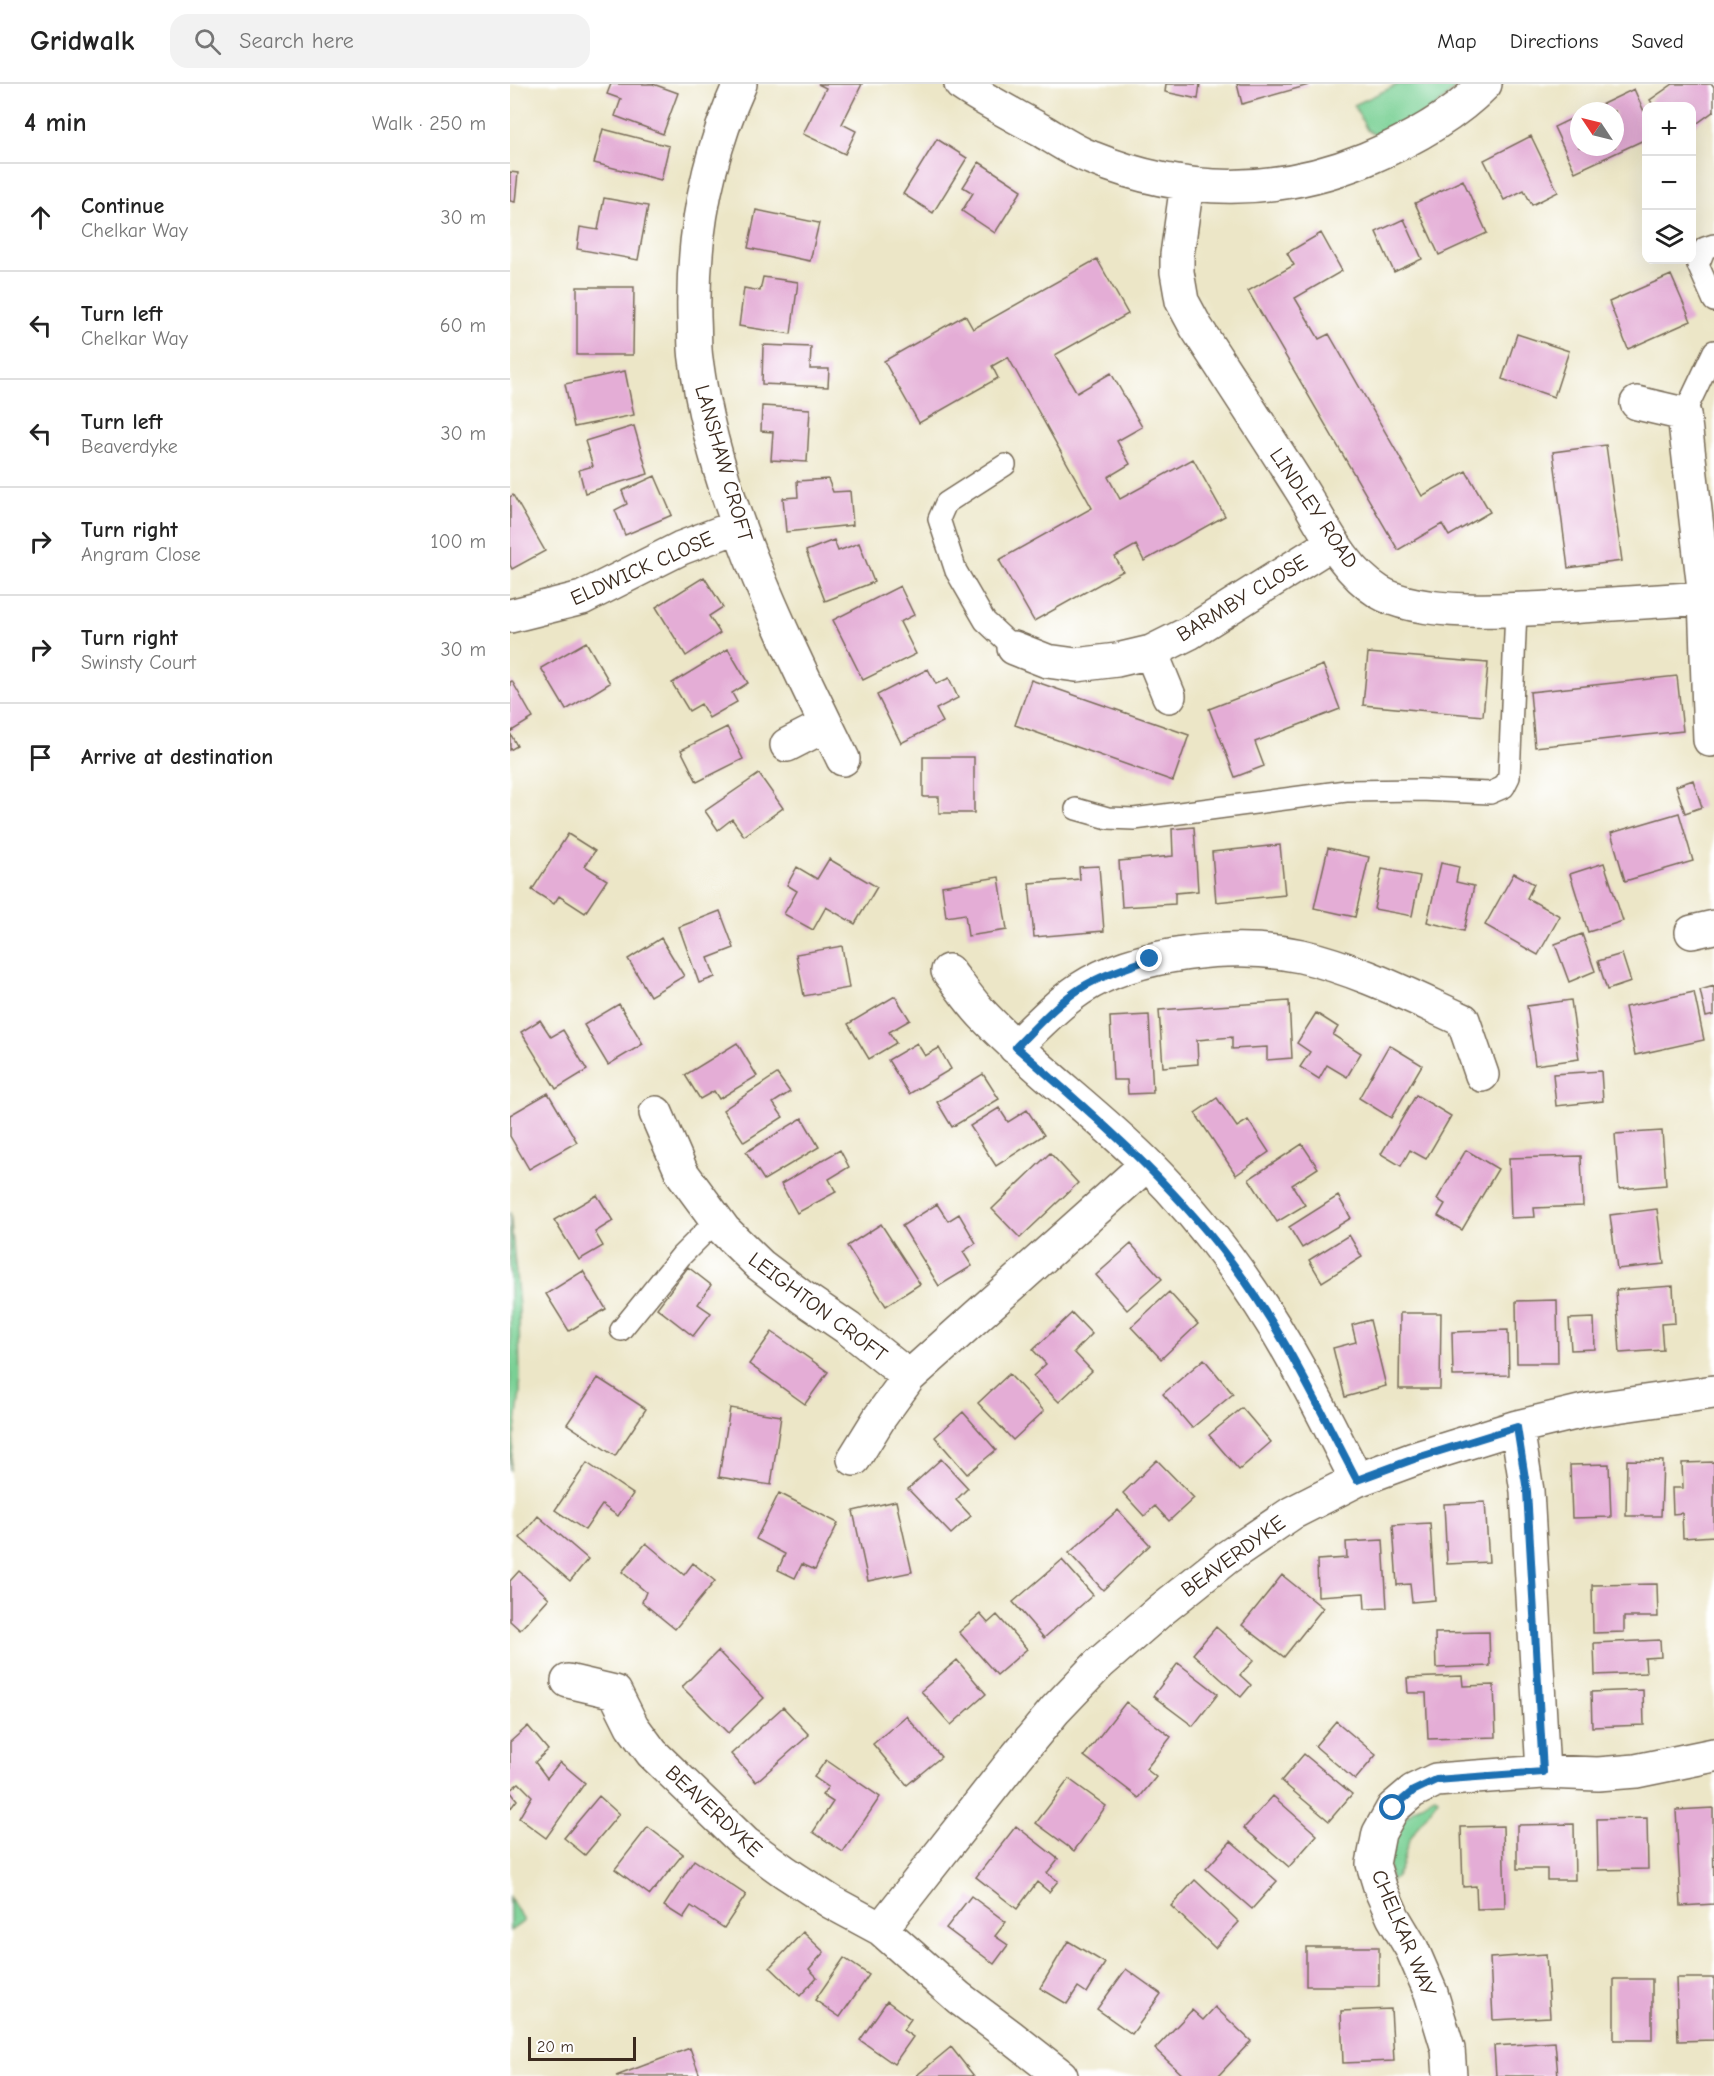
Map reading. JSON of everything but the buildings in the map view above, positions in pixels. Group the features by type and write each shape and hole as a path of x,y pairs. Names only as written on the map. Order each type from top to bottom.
{"street":[{"name":"LANSHAW CROFT","path":"741,84 729,108 710,170 698,233 694,293 695,357 705,415 739,526 779,623 843,759"},
{"path":"961,84 1090,158 1138,174 1187,184 1239,186 1296,181 1345,168 1389,149 1428,128 1470,99 1485,84"},
{"name":"LINDLEY ROAD","path":"1187,184 1177,255 1182,301 1332,543 1363,580 1380,593 1400,602 1451,609 1516,610 1705,598"},
{"path":"1637,403 1684,414 1705,598 1710,740"},
{"name":"ELDWICK CLOSE","path":"510,616 582,598 681,548 739,526"},
{"name":"BARMBY CLOSE","path":"1014,648 1047,661 1076,665 1117,660 1151,652 1189,633 1332,543"},
{"name":"BARMBY CLOSE","path":"1151,652 1169,696"},
{"path":"787,745 826,725"},
{"path":"1016,1047 1056,1008 1081,989 1113,973 1150,959 1194,952 1255,951 1300,956 1332,965 1376,980 1463,1020 1482,1075"},
{"path":"948,971 983,1015 1147,1164 1189,1209 1233,1264 1263,1308 1298,1367 1357,1480"},
{"name":"LEIGHTON CROFT","path":"656,1113 681,1173 724,1230 760,1265 802,1298 849,1329 909,1377"},
{"name":"LEIGHTON CROFT","path":"854,1459 880,1417 909,1377 1147,1164"},
{"name":"BEAVERDYKE","path":"881,1929 1017,1756 1055,1710 1099,1665 1161,1610 1226,1558 1292,1513 1357,1480 1414,1459 1517,1427 1588,1410 1714,1392"},
{"path":"1517,1427 1527,1491 1543,1772"},
{"name":"BEAVERDYKE","path":"568,1682 615,1692 632,1726 652,1753 745,1843 831,1902 881,1929 958,1998 1061,2076"},
{"name":"CHELKAR WAY","path":"1450,2076 1448,2049 1431,1993 1412,1949 1393,1917 1373,1864 1379,1833 1393,1808 1413,1791 1436,1780 1543,1772 1598,1774 1636,1771 1714,1755"}],"lane":[{"path":"1714,245 1705,248 1698,266 1714,300"},
{"path":"1684,414 1714,351"},
{"path":"1005,465 946,503 939,519 956,571 985,621 1014,648"},
{"path":"1076,809 1108,818 1134,819 1346,791 1420,790 1490,793 1504,787 1509,777 1516,610"},
{"path":"621,1330 681,1256 717,1220"}],"green space":[{"path":"1399,84 1457,84 1442,102 1432,109 1377,136 1367,130 1354,105"},
{"path":"510,1212 519,1306 520,1393 510,1471"},
{"path":"1435,1796 1438,1799 1416,1828 1407,1845 1399,1872 1391,1881 1389,1852 1395,1830 1411,1812"},
{"path":"510,1898 524,1921 510,1931"}],"route":[{"path":"1150,959 1113,973 1081,989 1056,1008 1016,1047 1147,1164 1189,1209 1233,1264 1263,1308 1298,1367 1357,1480 1414,1459 1517,1427 1527,1491 1543,1772 1436,1780 1413,1791 1393,1808"}]}
